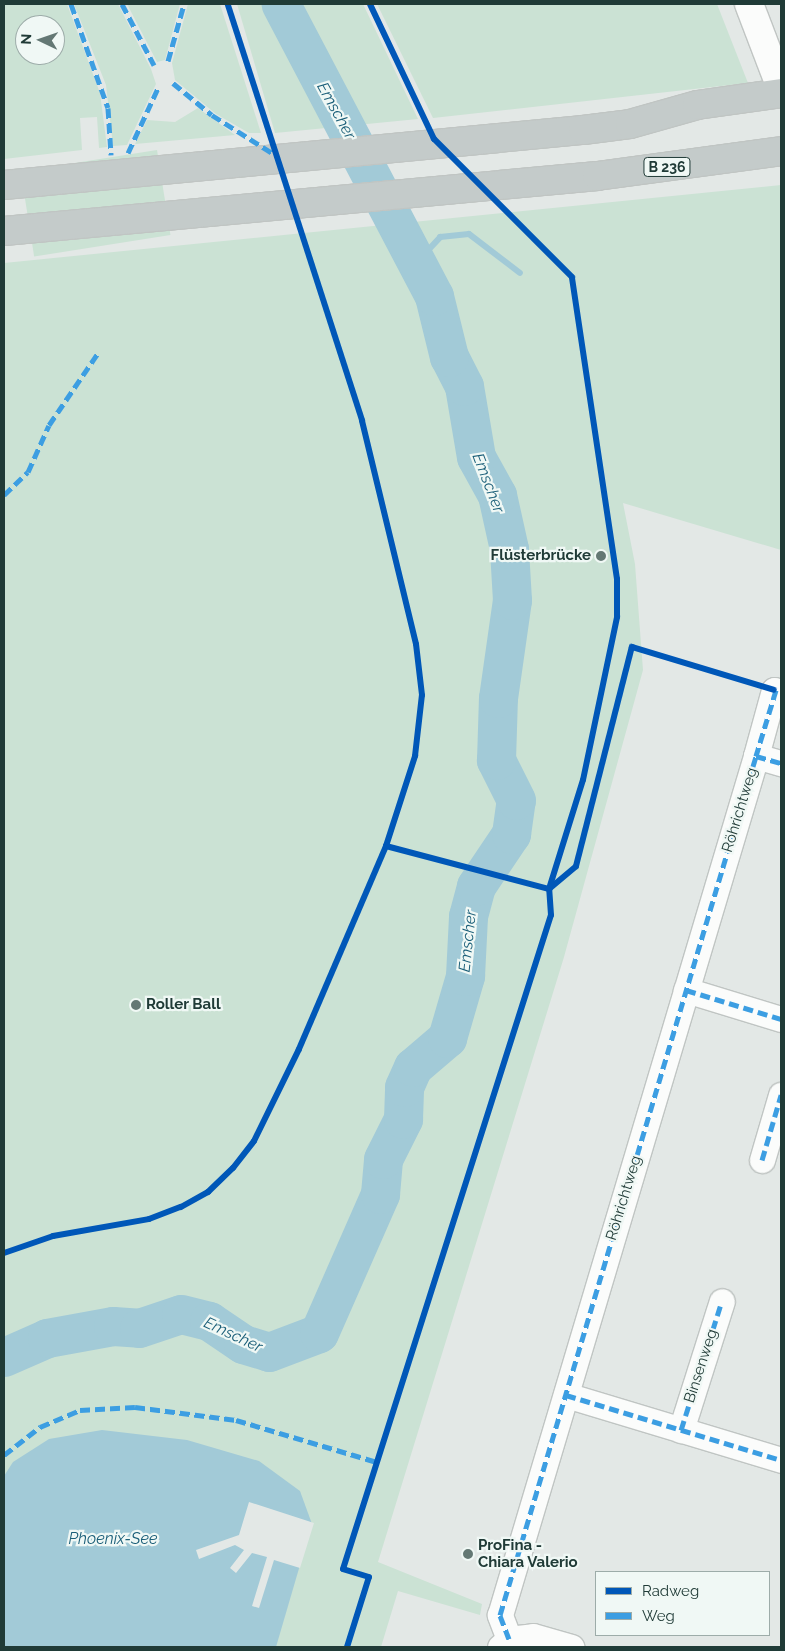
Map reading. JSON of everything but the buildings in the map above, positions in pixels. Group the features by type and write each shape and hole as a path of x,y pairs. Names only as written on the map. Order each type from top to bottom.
{"highway":[{"path":"4,184 630,124 667,127 781,93"},
{"path":"725,110 781,112"},
{"name":"B 236","path":"4,232 597,176 781,151"}],"main road":[{"path":"749,4 781,88"}],"street":[{"name":"Röhrichtweg","path":"505,1643 500,1615 774,690 781,692"},
{"name":"Röhrichtweg","path":"756,756 781,763"},
{"path":"686,990 781,1019"},
{"path":"762,1160 781,1095"},
{"name":"Binsenweg","path":"681,1430 722,1301"},
{"path":"566,1395 781,1460"},
{"path":"505,1643 533,1636 571,1647"}],"green space":[{"path":"4,4 67,4 100,93 107,147 99,148 97,117 80,118 82,150 4,159"},
{"path":"74,4 118,4 151,69 156,84 127,145 113,146 106,85"},
{"path":"127,4 180,4 165,60 157,62"},
{"path":"188,4 220,4 261,133 249,133 216,114 175,80 172,63"},
{"path":"237,4 363,4 418,119 275,133"},
{"path":"377,4 717,4 748,83 433,118"},
{"path":"198,108 235,135 135,144 147,120 175,122"},
{"path":"157,150 170,235 34,257 21,172"},
{"path":"781,185 781,550 623,503 635,564 643,670 564,957 378,1562 482,1604 480,1615 398,1591 381,1647 4,1647 4,263"}],"water":[{"name":"Phoenix-See","path":"102,1430 187,1440 259,1461 300,1491 312,1524 276,1647 4,1647 4,1476 13,1462 49,1439"}],"pier":[{"path":"249,1502 314,1523 300,1568 274,1560 259,1608 252,1606 267,1557 252,1553 236,1573 230,1568 244,1550 235,1545 199,1559 196,1550 239,1535"}],"waterway":[{"name":"Emscher","path":"4,1357 47,1338 113,1326 139,1328 181,1314 209,1321 243,1344 269,1352 319,1333 380,1194 383,1159 403,1119 404,1087 413,1067 447,1038 465,976 468,916 476,886 511,834 516,800 496,760 498,698 512,600 509,549 497,495 476,457 464,386 449,357 434,296 281,4"},
{"path":"418,261 440,237 469,234 520,273"}],"marked path":[{"path":"71,4 108,108 111,155"},
{"path":"122,4 154,65"},
{"path":"168,61 184,4"},
{"path":"173,83 212,115 277,156"},
{"path":"128,153 159,86"},
{"path":"4,495 28,472 49,425 98,353"},
{"path":"776,690 756,756 781,763"},
{"path":"509,1639 500,1615 756,756"},
{"path":"686,990 781,1019"},
{"path":"762,1160 781,1095"},
{"path":"681,1430 722,1301"},
{"path":"566,1395 781,1460"},
{"path":"4,1455 40,1427 80,1410 135,1407 236,1420 377,1462"}],"cycle path":[{"path":"4,1253 53,1236 149,1219 181,1207 208,1192 233,1168 254,1141 299,1049 386,846 415,756 422,695 416,644 362,420 228,4"},
{"path":"347,1647 369,1577 343,1569 551,915 549,889 583,780 617,617 617,579 572,277 434,139 370,4"},
{"path":"549,889 576,866 632,647 774,690"},
{"path":"386,846 549,889"}],"place":[{"name":"Flüsterbrücke","path":"601,556"},
{"name":"Roller Ball","path":"136,1005"},
{"name":"ProFina - Chiara Valerio","path":"468,1554"}]}
